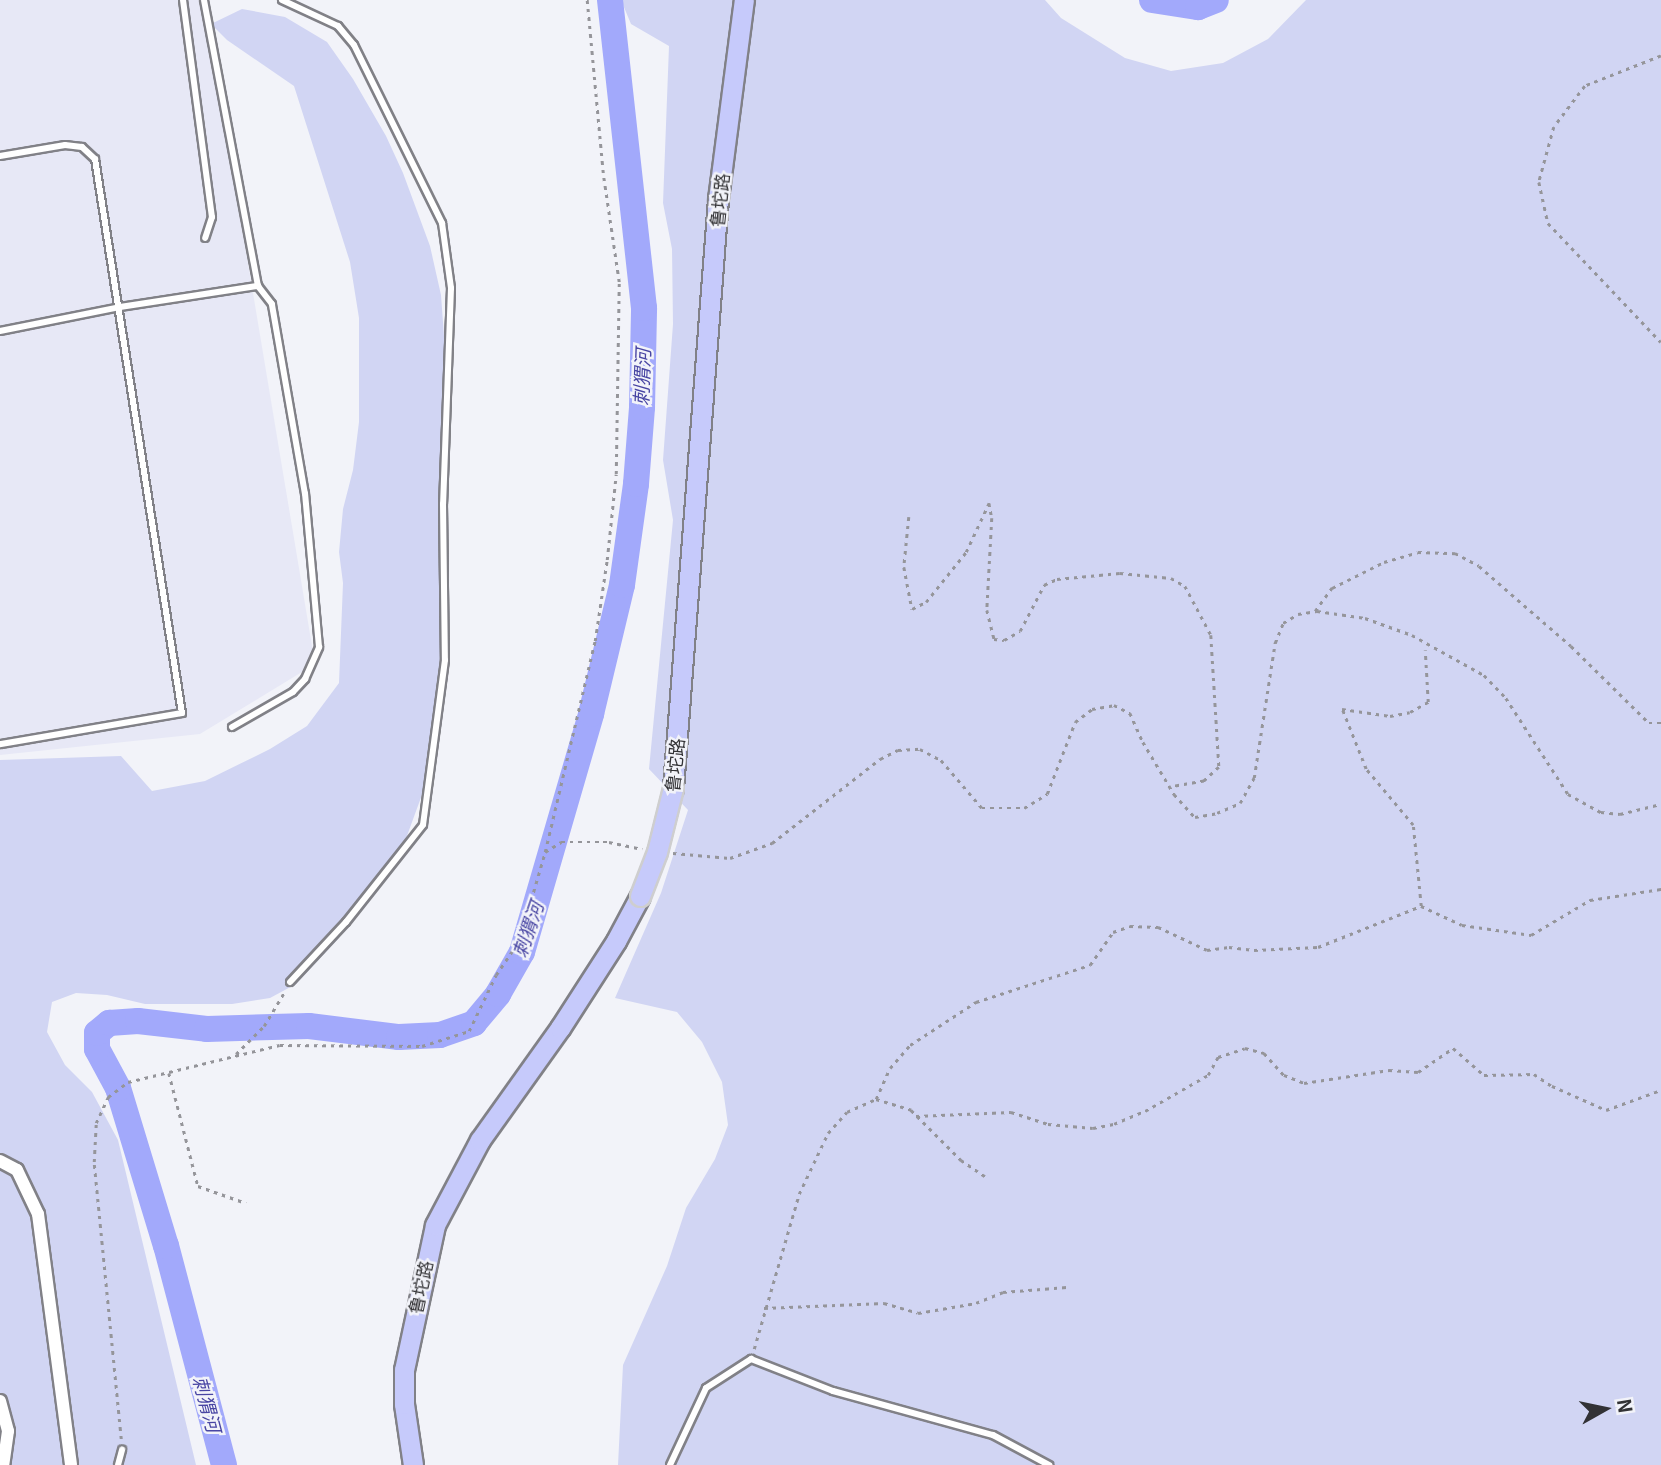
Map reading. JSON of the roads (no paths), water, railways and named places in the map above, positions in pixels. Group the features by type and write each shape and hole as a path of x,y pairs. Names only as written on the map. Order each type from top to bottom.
{"main road":[{"name":"鲁坨路","path":"413,1465 404,1404 404,1370 435,1225 480,1140 567,1017 616,941 640,896 657,852 673,788 718,199 744,0"}],"street":[{"path":"0,1161 17,1170 38,1214 71,1465"},
{"path":"0,1401 8,1431 2,1465"}],"lane":[{"path":"183,0 212,217 205,238"},
{"path":"204,0 258,286 272,304 305,494 319,647 306,679 293,692 232,727"},
{"path":"282,0 338,26 354,45 442,223 451,288 443,504 445,660 423,825 346,922 290,982"},
{"path":"0,156 65,145 82,147 94,159 120,307 182,713 0,744"},
{"path":"0,331 120,307 258,286"},
{"path":"670,1465 706,1388 751,1359 832,1391 993,1435 1049,1465"},
{"path":"118,1465 122,1450"}],"waterway":[{"name":"刺猬河","path":"224,1465 166,1246 118,1088 97,1049 97,1033 109,1023 138,1021 207,1029 309,1026 399,1037 440,1035 474,1023 498,994 522,952 591,714 622,585 636,484 642,407 644,308 610,0"},
{"name":"刺猬河","path":"1152,0 1198,7 1216,0"}]}
